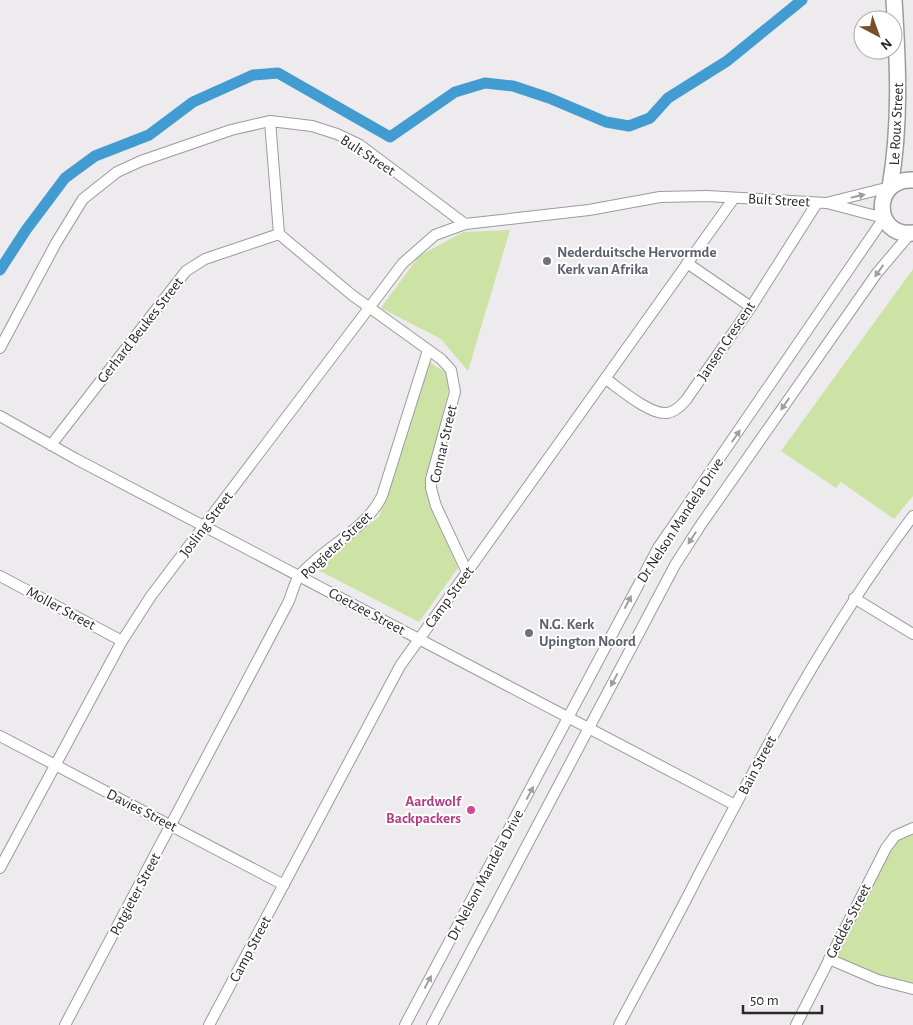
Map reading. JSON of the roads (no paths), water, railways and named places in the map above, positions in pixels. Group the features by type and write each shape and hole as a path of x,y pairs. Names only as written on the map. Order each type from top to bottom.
{"highway":[{"name":"Le Roux Street","path":"884,218 882,201 890,187 898,132 899,90 894,0"},
{"path":"890,187 904,180 913,180"},
{"path":"884,218 897,232 912,234"}],"street":[{"name":"Bult Street","path":"0,348 56,243 83,199 117,172 142,161 231,130 270,121 312,126 352,141 465,224 572,212 660,197 686,195 822,203 884,218"},
{"path":"270,121 279,234 368,307 428,350"},
{"name":"Bult Street","path":"822,203 890,187"},
{"name":"Camp Street","path":"209,1025 394,676 419,638 734,198"},
{"name":"Jansen Crescent","path":"606,379 655,411 666,414 673,412 686,400 822,203"},
{"name":"Dr Nelson Mandela Drive","path":"405,1025 570,717 641,576 658,548 884,218"},
{"name":"Josling Street","path":"0,868 122,641 151,596 403,262 423,243 440,232 465,224"},
{"name":"Gerhard Beukes Street","path":"51,445 186,271 206,259 279,234"},
{"name":"Dr Nelson Mandela Drive","path":"432,1025 675,565 700,526 877,273 912,234"},
{"path":"687,263 751,306"},
{"name":"Connar Street","path":"428,350 451,370 455,387 431,479 431,488 436,506 467,572"},
{"name":"Potgieter Street","path":"65,1025 172,826 288,603 300,576 362,522 376,507 382,496 428,350"},
{"name":"Coetzee Street","path":"0,416 51,445 735,805"},
{"name":"Bain Street","path":"619,1025 787,708 854,598 913,516"},
{"name":"Moller Street","path":"0,576 122,641"},
{"path":"854,598 913,634"},
{"name":"Davies Street","path":"0,736 284,884"},
{"name":"Geddes Street","path":"796,1025 890,841 901,832 913,828"},
{"path":"829,958 878,980 913,989"}],"waterway":[{"path":"0,270 26,230 65,178 95,156 149,135 193,102 253,75 278,73 390,137 455,92 485,83 513,86 549,98 606,122 629,126 650,118 668,98 727,61 802,0"}],"place":[{"name":"Nederduitsche Hervormde Kerk van Afrika","path":"547,261"},
{"name":"N.G. Kerk Upington Noord","path":"529,633"},
{"name":"Aardwolf Backpackers","path":"471,810"}]}
